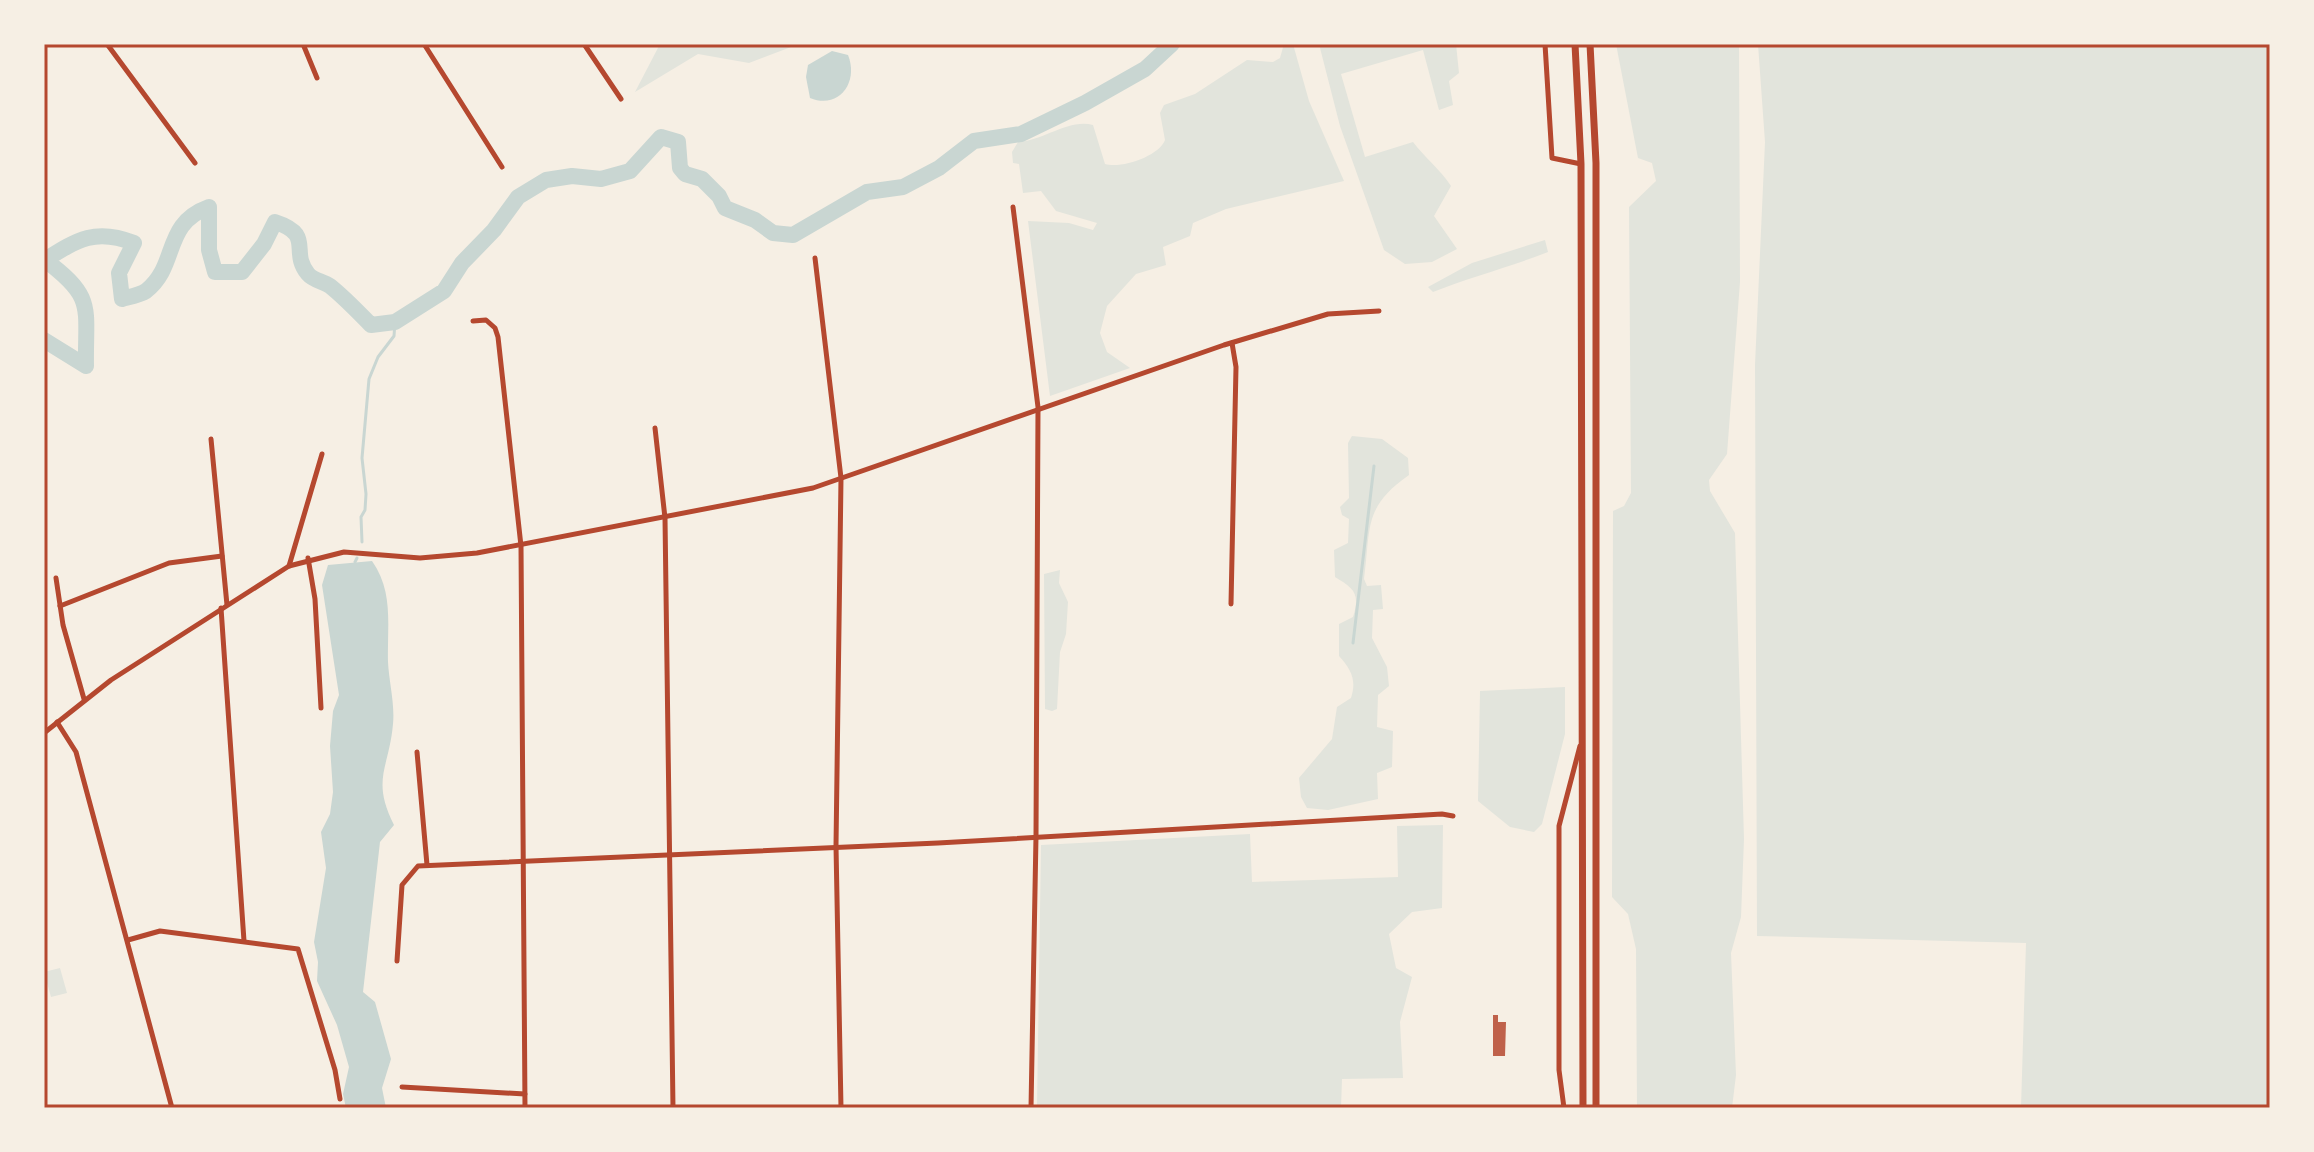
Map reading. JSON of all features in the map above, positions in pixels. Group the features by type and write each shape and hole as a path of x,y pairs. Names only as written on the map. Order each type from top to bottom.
{"main road":[{"path":"1575,44 1581,164 1583,1108"},
{"path":"1590,44 1596,163 1596,1108"}],"street":[{"path":"107,44 195,163"},
{"path":"303,44 317,78"},
{"path":"424,44 502,167"},
{"path":"584,44 621,99"},
{"path":"1545,44 1552,158 1581,164"},
{"path":"1013,207 1038,407 1031,1108"},
{"path":"815,258 841,478 836,846 841,1108"},
{"path":"44,733 84,699 289,566 308,558 344,552 449,557 521,546 813,488 1038,407 1232,343 1328,314 1379,311"},
{"path":"473,321 486,320 498,337 521,546 525,1108"},
{"path":"1231,604 1236,367 1232,343"},
{"path":"655,428 665,518 673,1108"},
{"path":"211,439 222,556 244,941"},
{"path":"289,566 322,454"},
{"path":"60,606 169,563 222,556"},
{"path":"308,558 315,599 321,708"},
{"path":"56,578 60,606 84,699"},
{"path":"57,722 76,752 172,1108"},
{"path":"1564,1108 1559,1070 1559,826 1582,737"},
{"path":"417,752 427,865"},
{"path":"397,961 402,885 412,870 427,865 525,863 1453,816"},
{"path":"128,940 160,931 298,949 335,1070 340,1099"},
{"path":"402,1087 525,1094"}],"shaded area":[{"path":"660,44 799,44 749,63 698,54 635,92"},
{"path":"1284,44 1293,44 1309,101 1344,181 1226,209 1193,223 1190,236 1163,247 1166,265 1136,274 1107,306 1100,333 1107,352 1130,368 1050,396 1028,221 1069,223 1093,230 1097,223 1056,211 1041,191 1023,193 1019,164 1013,163 1012,152 1018,142 1065,127 1093,125 1105,164 1121,165 1139,160 1155,151 1165,140 1160,113 1164,105 1195,94 1247,60 1273,62 1280,58"},
{"path":"1319,44 1456,44 1459,73 1449,81 1453,105 1439,110 1423,50 1341,74 1365,157 1413,142 1451,186 1434,216 1457,249 1432,262 1405,264 1384,250 1340,126"},
{"path":"1616,44 1739,44 1740,282 1727,454 1709,480 1710,491 1735,533 1744,839 1741,917 1731,953 1736,1075 1732,1108 1637,1108 1636,949 1628,914 1612,897 1613,511 1624,506 1631,493 1629,207 1656,181 1652,163 1638,158"},
{"path":"1758,44 2270,44 2270,1108 2021,1108 2026,943 1757,936 1755,365 1765,142"},
{"path":"832,51 848,55 851,75 848,84 838,97 830,100 810,98 806,77 808,65"},
{"path":"1545,240 1548,252 1433,292 1428,287 1472,263"},
{"path":"1352,436 1382,439 1408,458 1409,475 1376,508 1369,532 1364,579 1367,586 1381,585 1383,609 1373,610 1372,638 1387,667 1389,686 1378,695 1377,727 1393,731 1392,767 1377,773 1378,799 1328,810 1307,808 1301,797 1299,778 1332,739 1337,707 1351,698 1353,692 1352,675 1339,656 1339,624 1353,617 1356,597 1351,588 1335,577 1334,550 1348,543 1349,519 1342,515 1340,507 1349,498 1348,443"},
{"path":"372,561 384,585 388,610 388,662 393,716 383,785 387,809 394,825 380,842 363,992 375,1002 391,1059 382,1088 386,1108 346,1108 343,1094 349,1067 337,1025 317,981 318,962 314,942 326,868 321,832 330,814 333,792 330,746 333,711 339,695 322,585 328,565"},
{"path":"1060,570 1059,583 1068,602 1066,634 1060,652 1057,709 1052,711 1045,709 1044,574"},
{"path":"1565,687 1565,734 1542,824 1534,832 1510,827 1478,801 1480,691"},
{"path":"1443,825 1442,908 1412,912 1389,934 1396,968 1412,977 1400,1022 1403,1078 1342,1079 1341,1108 1037,1108 1041,845 1250,834 1252,882 1398,877 1397,826"},
{"path":"60,968 67,993 51,997 44,972"}],"building":[{"path":"1493,1015 1498,1015 1498,1022 1506,1022 1505,1056 1493,1056"}],"waterway":[{"path":"44,340 86,366 84,305 73,284 45,260 78,241 98,236 134,243 119,273 122,299 138,295 156,281 184,224 194,214 209,207 209,250 215,272 242,272 264,244 275,222 287,227 298,238 300,258 310,276 330,286 371,325 395,322 444,291 462,263 494,230 518,197 546,180 572,176 601,179 630,171 661,137 678,142 680,168 685,174 702,179 719,196 725,208 755,220 773,233 793,235 867,192 903,187 939,168 974,141 1021,134 1085,103 1145,69 1172,44"},
{"path":"362,542 361,517 365,510 366,494 362,458 369,379 378,357 394,336 395,322"},
{"path":"1353,643 1374,466"},
{"path":"355,562 357,558"}]}
